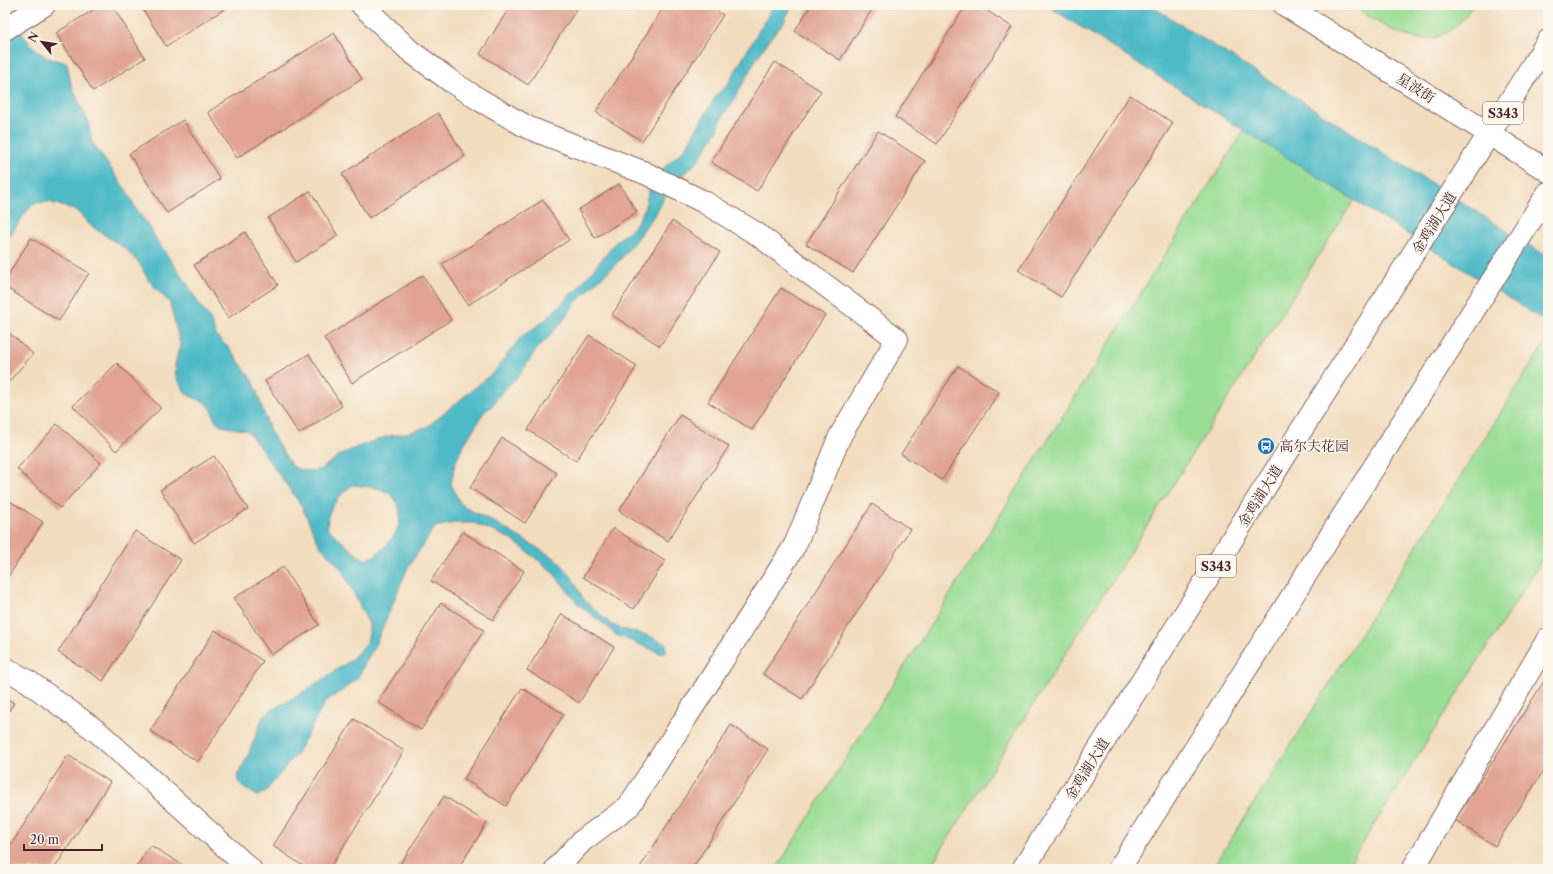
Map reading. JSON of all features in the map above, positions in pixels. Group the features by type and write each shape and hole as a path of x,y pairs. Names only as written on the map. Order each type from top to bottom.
{"street":[{"path":"362,5 410,51 428,65 506,116 553,138 645,173 688,193 757,234 897,339 840,436 795,545 709,682 629,806 582,841 556,869"},
{"name":"星波街","path":"1285,5 1548,171"},
{"path":"5,29 41,7"},
{"name":"金鸡湖大道","path":"1023,869 1548,41"},
{"path":"1119,869 1548,193"},
{"path":"1413,869 1548,639"},
{"path":"5,668 28,682 99,733 237,865"}],"green space":[{"path":"1352,5 1473,5 1459,23 1445,34 1430,38 1415,38 1384,26"},
{"path":"1244,130 1354,200 929,869 776,869"},
{"path":"1548,338 1548,551 1346,869 1212,869"}],"water":[{"path":"774,5 792,5 784,22 771,37 755,61 730,107 723,115 717,131 695,164 671,184 656,213 620,260 576,302 559,326 536,350 519,376 503,390 492,406 484,412 463,446 455,464 451,484 459,501 466,508 494,522 556,559 570,574 584,600 612,625 649,636 666,644 666,653 660,653 614,634 610,629 578,604 552,571 511,539 474,523 454,523 435,527 408,567 377,641 358,677 343,690 326,701 297,753 266,791 258,796 241,786 237,776 247,758 263,717 271,710 299,695 351,660 366,644 369,634 369,624 341,568 320,546 301,505 248,431 222,426 214,419 212,409 204,402 186,394 176,376 175,365 180,344 170,303 149,281 139,263 126,249 91,226 77,211 50,202 41,202 31,205 5,243 5,219 8,214 5,202 5,121 8,107 5,100 5,11 30,44 47,58 67,63 71,84 88,122 92,142 128,193 137,211 149,226 159,244 186,282 202,309 209,317 217,337 231,350 254,383 270,431 291,465 300,470 311,471 322,469 338,456 357,447 385,437 407,433 427,427 494,372 521,337 544,321 582,283 617,241 634,227 644,210 649,189 654,180 660,171 685,149 717,94 726,87","holes":["353,485 386,491 394,498 399,507 399,525 395,534 382,550 366,560 357,555 327,528 329,514 334,503"]},
{"path":"1046,5 1150,5 1548,257 1548,323"}],"building":[{"path":"101,5 112,5 145,58 93,91 56,33"},
{"path":"140,5 231,5 166,46"},
{"path":"511,5 579,5 528,85 480,54"},
{"path":"665,5 707,5 723,15 642,141 596,112"},
{"path":"811,5 875,5 840,60 795,31"},
{"path":"966,5 978,5 1012,27 937,144 895,117"},
{"path":"334,33 362,79 237,158 208,112"},
{"path":"775,62 821,91 757,191 711,162"},
{"path":"1130,95 1173,123 1061,297 1018,270"},
{"path":"438,113 465,156 369,218 342,174"},
{"path":"183,120 220,179 167,213 129,154"},
{"path":"878,131 925,161 853,273 806,244"},
{"path":"619,184 637,212 595,238 578,210"},
{"path":"310,191 338,236 296,262 268,218"},
{"path":"543,200 569,240 468,305 442,264"},
{"path":"672,221 720,252 660,346 612,315"},
{"path":"245,232 278,285 228,318 194,265"},
{"path":"31,238 89,273 59,321 5,287 5,280"},
{"path":"423,275 451,320 352,383 324,338"},
{"path":"781,288 825,315 752,430 708,402"},
{"path":"5,329 33,354 5,386"},
{"path":"589,335 637,366 576,461 528,430"},
{"path":"309,354 342,406 299,434 265,381"},
{"path":"117,363 161,408 116,451 73,406"},
{"path":"958,366 999,392 942,480 901,454"},
{"path":"680,415 729,446 668,541 619,511"},
{"path":"57,424 101,463 60,508 17,469"},
{"path":"502,438 557,473 525,523 470,488"},
{"path":"214,456 248,509 194,543 160,490"},
{"path":"5,498 43,522 5,582"},
{"path":"872,504 910,529 802,699 763,674"},
{"path":"613,528 665,561 634,609 583,577"},
{"path":"135,531 181,560 103,681 58,652"},
{"path":"463,532 524,571 493,620 431,581"},
{"path":"283,567 319,625 271,655 234,598"},
{"path":"441,603 484,630 421,730 378,702"},
{"path":"562,614 614,647 579,703 527,670"},
{"path":"215,630 263,661 198,762 150,731"},
{"path":"1548,675 1548,764 1495,846 1455,820"},
{"path":"522,688 564,714 506,806 464,779"},
{"path":"5,697 14,703 5,717"},
{"path":"354,719 404,751 329,869 308,869 273,846"},
{"path":"731,725 768,749 692,869 639,869"},
{"path":"68,755 110,782 54,869 5,869 5,854"},
{"path":"444,796 487,823 458,869 397,869"},
{"path":"150,845 189,869 135,869"}],"place":[{"name":"高尔夫花园","path":"1266,446"}]}
